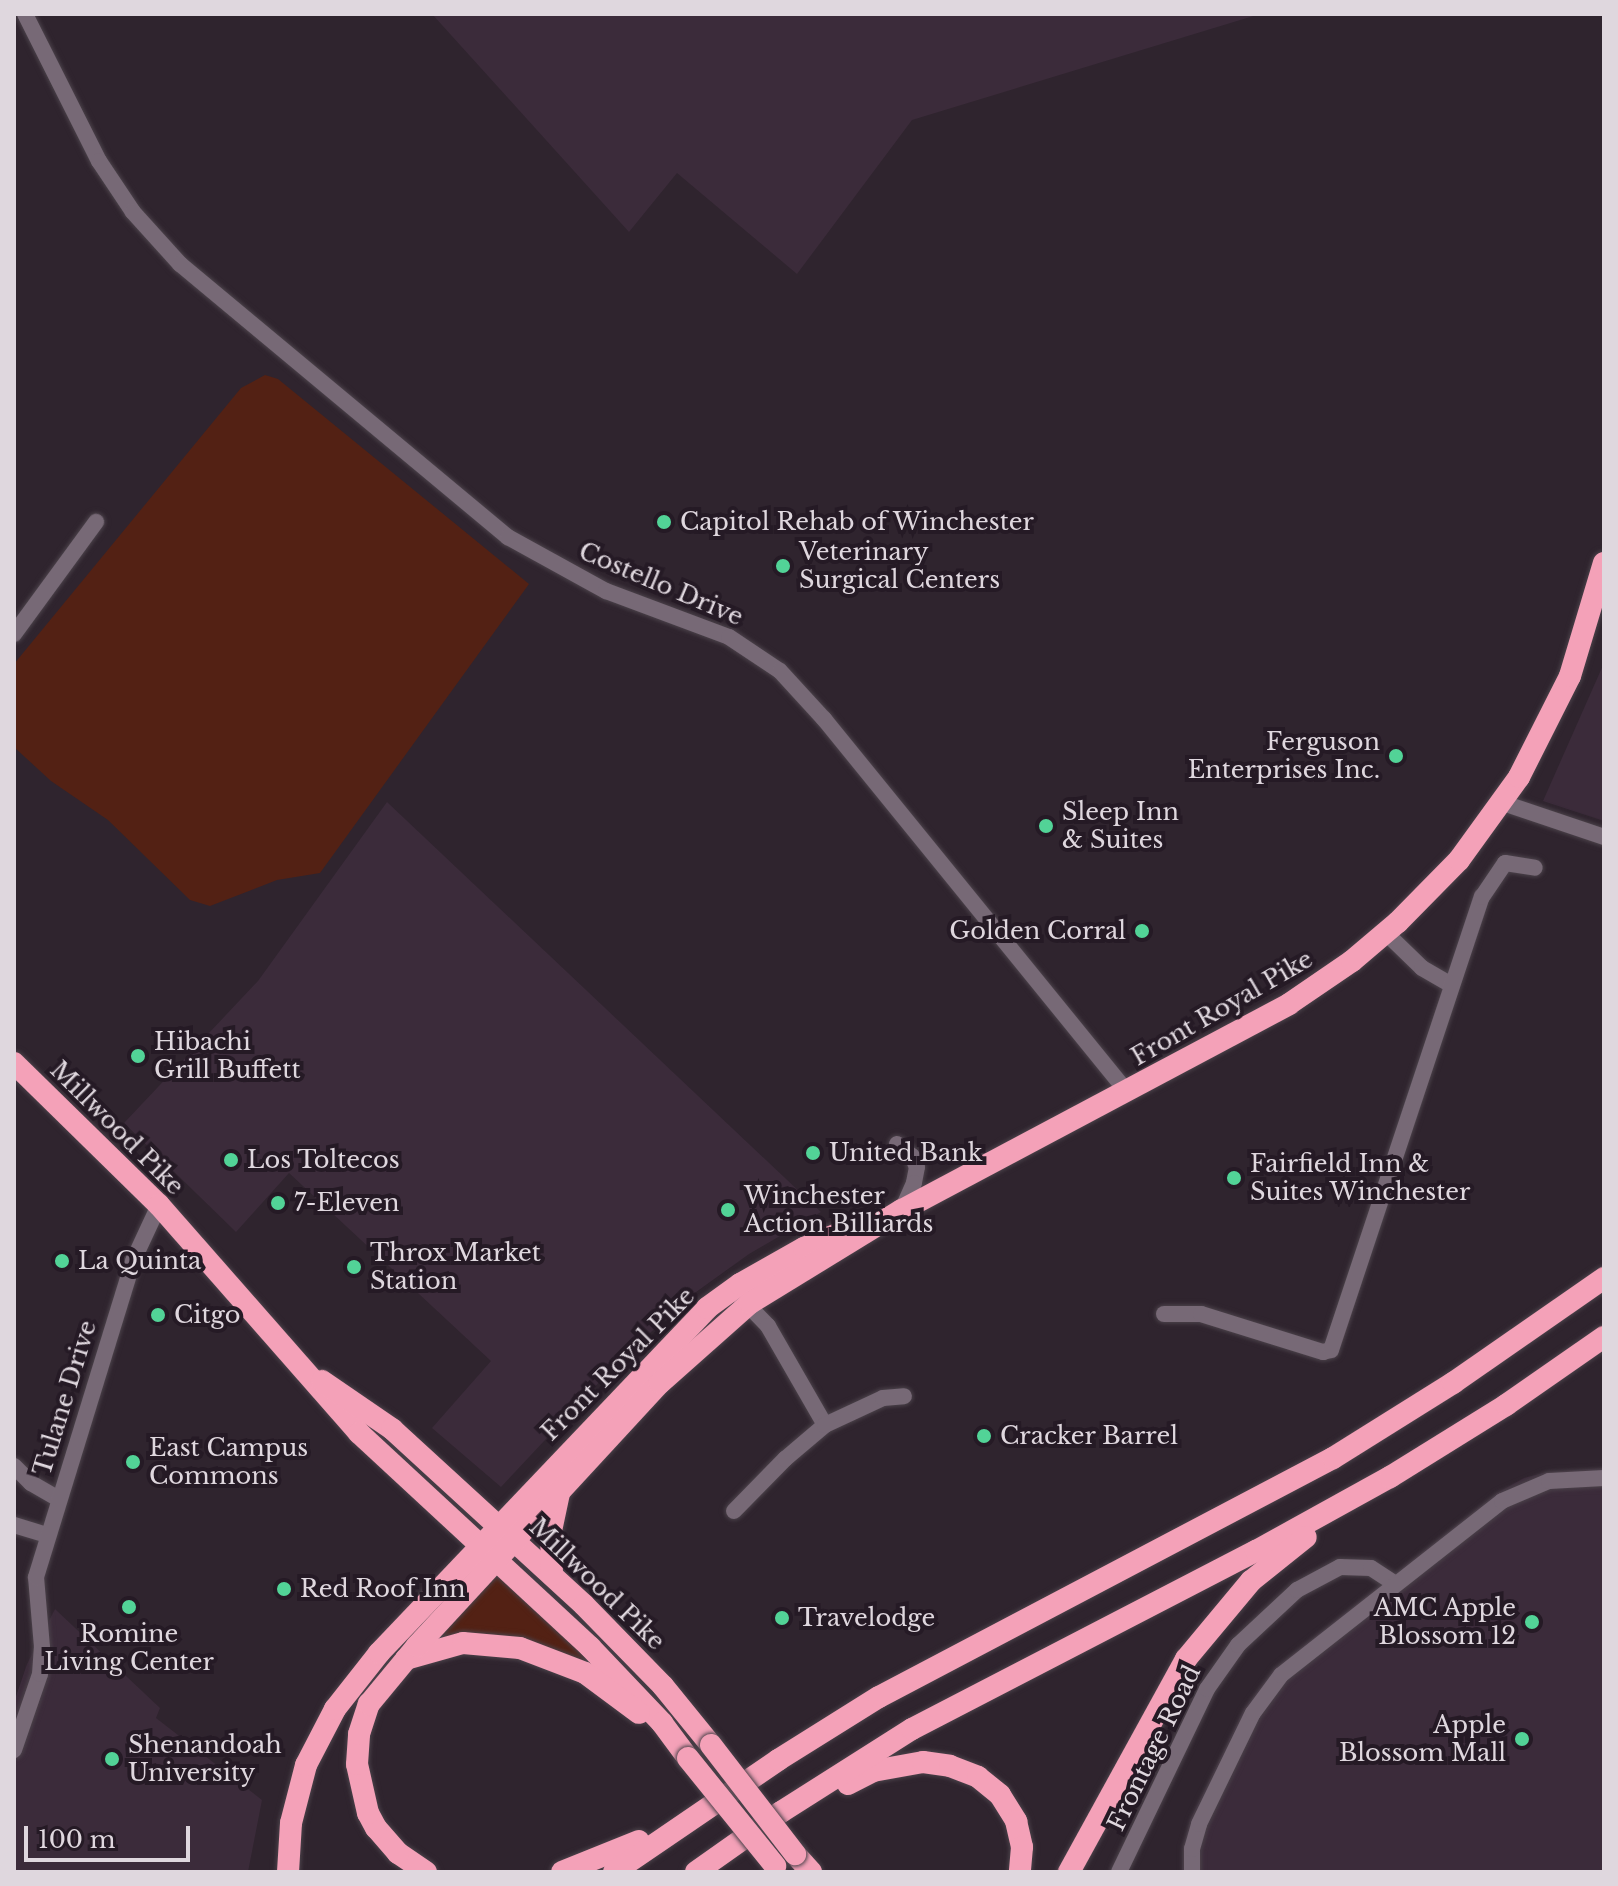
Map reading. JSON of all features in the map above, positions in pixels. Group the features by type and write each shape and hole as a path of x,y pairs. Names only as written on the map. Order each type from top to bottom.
{"highway":[{"name":"Front Royal Pike","path":"507,1534 559,1493 684,1358 750,1303 902,1210 1289,1004 1386,933 1459,860 1503,803 1537,744 1570,676 1604,563"},
{"name":"Millwood Pike","path":"14,1063 159,1205 311,1374 359,1433 590,1647 674,1740 778,1869"},
{"name":"Front Royal Pike","path":"489,1553 654,1360 730,1292 804,1248 902,1210"},
{"path":"562,1872 636,1843 929,1668 1333,1458 1453,1383 1604,1278"},
{"path":"696,1872 781,1812 912,1729 1256,1551 1390,1477 1506,1405 1604,1337"},
{"name":"Millwood Pike","path":"311,1374 392,1429 631,1650 711,1745 804,1866"},
{"path":"1069,1872 1173,1680 1218,1617 1272,1563 1390,1477"},
{"path":"552,1575 551,1531 559,1493"},
{"path":"426,1872 398,1853 376,1828 368,1813 357,1764 359,1734 369,1704 489,1553"},
{"path":"288,1872 299,1785 329,1718 379,1653 489,1553"},
{"path":"405,1659 463,1643 531,1651 585,1673 674,1740"},
{"path":"614,1872 778,1760"},
{"path":"781,1812 803,1807 873,1771 923,1762 950,1766 991,1786 1010,1807 1021,1837 1020,1872"}],"street":[{"name":"Costello Drive","path":"25,14 99,161 133,212 180,264 508,537 606,591 737,641 780,671 824,719 1127,1092"},
{"path":"14,634 96,522"},
{"path":"1503,803 1604,837"},
{"path":"1164,1314 1201,1314 1323,1352 1331,1350 1482,897 1500,867 1512,862 1535,868"},
{"path":"1386,933 1422,968 1451,985"},
{"path":"897,1144 912,1156 917,1167 914,1183 902,1210"},
{"name":"Tulane Drive","path":"14,1750 40,1674 42,1647 34,1592 47,1535 133,1261 159,1205"},
{"path":"730,1292 750,1303 768,1326 825,1425"},
{"path":"734,1511 785,1459 825,1425 883,1398 904,1396"},
{"path":"14,1466 31,1483 59,1499"},
{"path":"1192,1872 1192,1849 1199,1824 1264,1695 1294,1663 1483,1513 1518,1492 1549,1481 1604,1478"},
{"path":"14,1525 47,1535"},
{"name":"Frontage Road","path":"1119,1872 1202,1698 1238,1645 1297,1590 1340,1567 1371,1568 1394,1583"}],"shaded area":[{"path":"432,14 1260,14 912,120 797,274 677,173 629,232"},
{"path":"265,375 278,379 529,584 320,873 277,880 210,906 190,900 108,820 51,781 14,747 14,664 241,388"},
{"path":"1604,663 1604,821 1543,801"},
{"path":"387,802 821,1212 749,1254 692,1295 619,1361 501,1487 432,1428 491,1361 289,1173 236,1232 124,1123 258,981"},
{"name":"Apple Blossom Mall","path":"1604,1468 1604,1872 1182,1872 1183,1847 1190,1820 1244,1709 1275,1668 1497,1493 1524,1478 1547,1472"},
{"path":"491,1575 499,1577 617,1685 600,1674 430,1642"},
{"name":"Shenandoah University","path":"55,1609 160,1708 156,1718 262,1800 248,1872 14,1872 14,1702 27,1664"}],"place":[{"name":"Capitol Rehab of Winchester","path":"664,522"},
{"name":"Veterinary Surgical Centers","path":"783,566"},
{"name":"Ferguson Enterprises Inc.","path":"1396,756"},
{"name":"Sleep Inn & Suites","path":"1046,826"},
{"name":"Golden Corral","path":"1142,931"},
{"name":"Hibachi Grill Buffett","path":"138,1056"},
{"name":"United Bank","path":"813,1153"},
{"name":"Los Toltecos","path":"231,1160"},
{"name":"Fairfield Inn & Suites Winchester","path":"1234,1178"},
{"name":"7-Eleven","path":"278,1203"},
{"name":"Winchester Action Billiards","path":"728,1210"},
{"name":"La Quinta","path":"62,1261"},
{"name":"Throx Market Station","path":"354,1267"},
{"name":"Citgo","path":"158,1315"},
{"name":"Cracker Barrel","path":"984,1436"},
{"name":"East Campus Commons","path":"133,1462"},
{"name":"Red Roof Inn","path":"284,1589"},
{"name":"Romine Living Center","path":"129,1607"},
{"name":"Travelodge","path":"782,1618"},
{"name":"AMC Apple Blossom 12","path":"1532,1622"},
{"name":"Apple Blossom Mall","path":"1522,1739"},
{"name":"Shenandoah University","path":"112,1759"}]}
